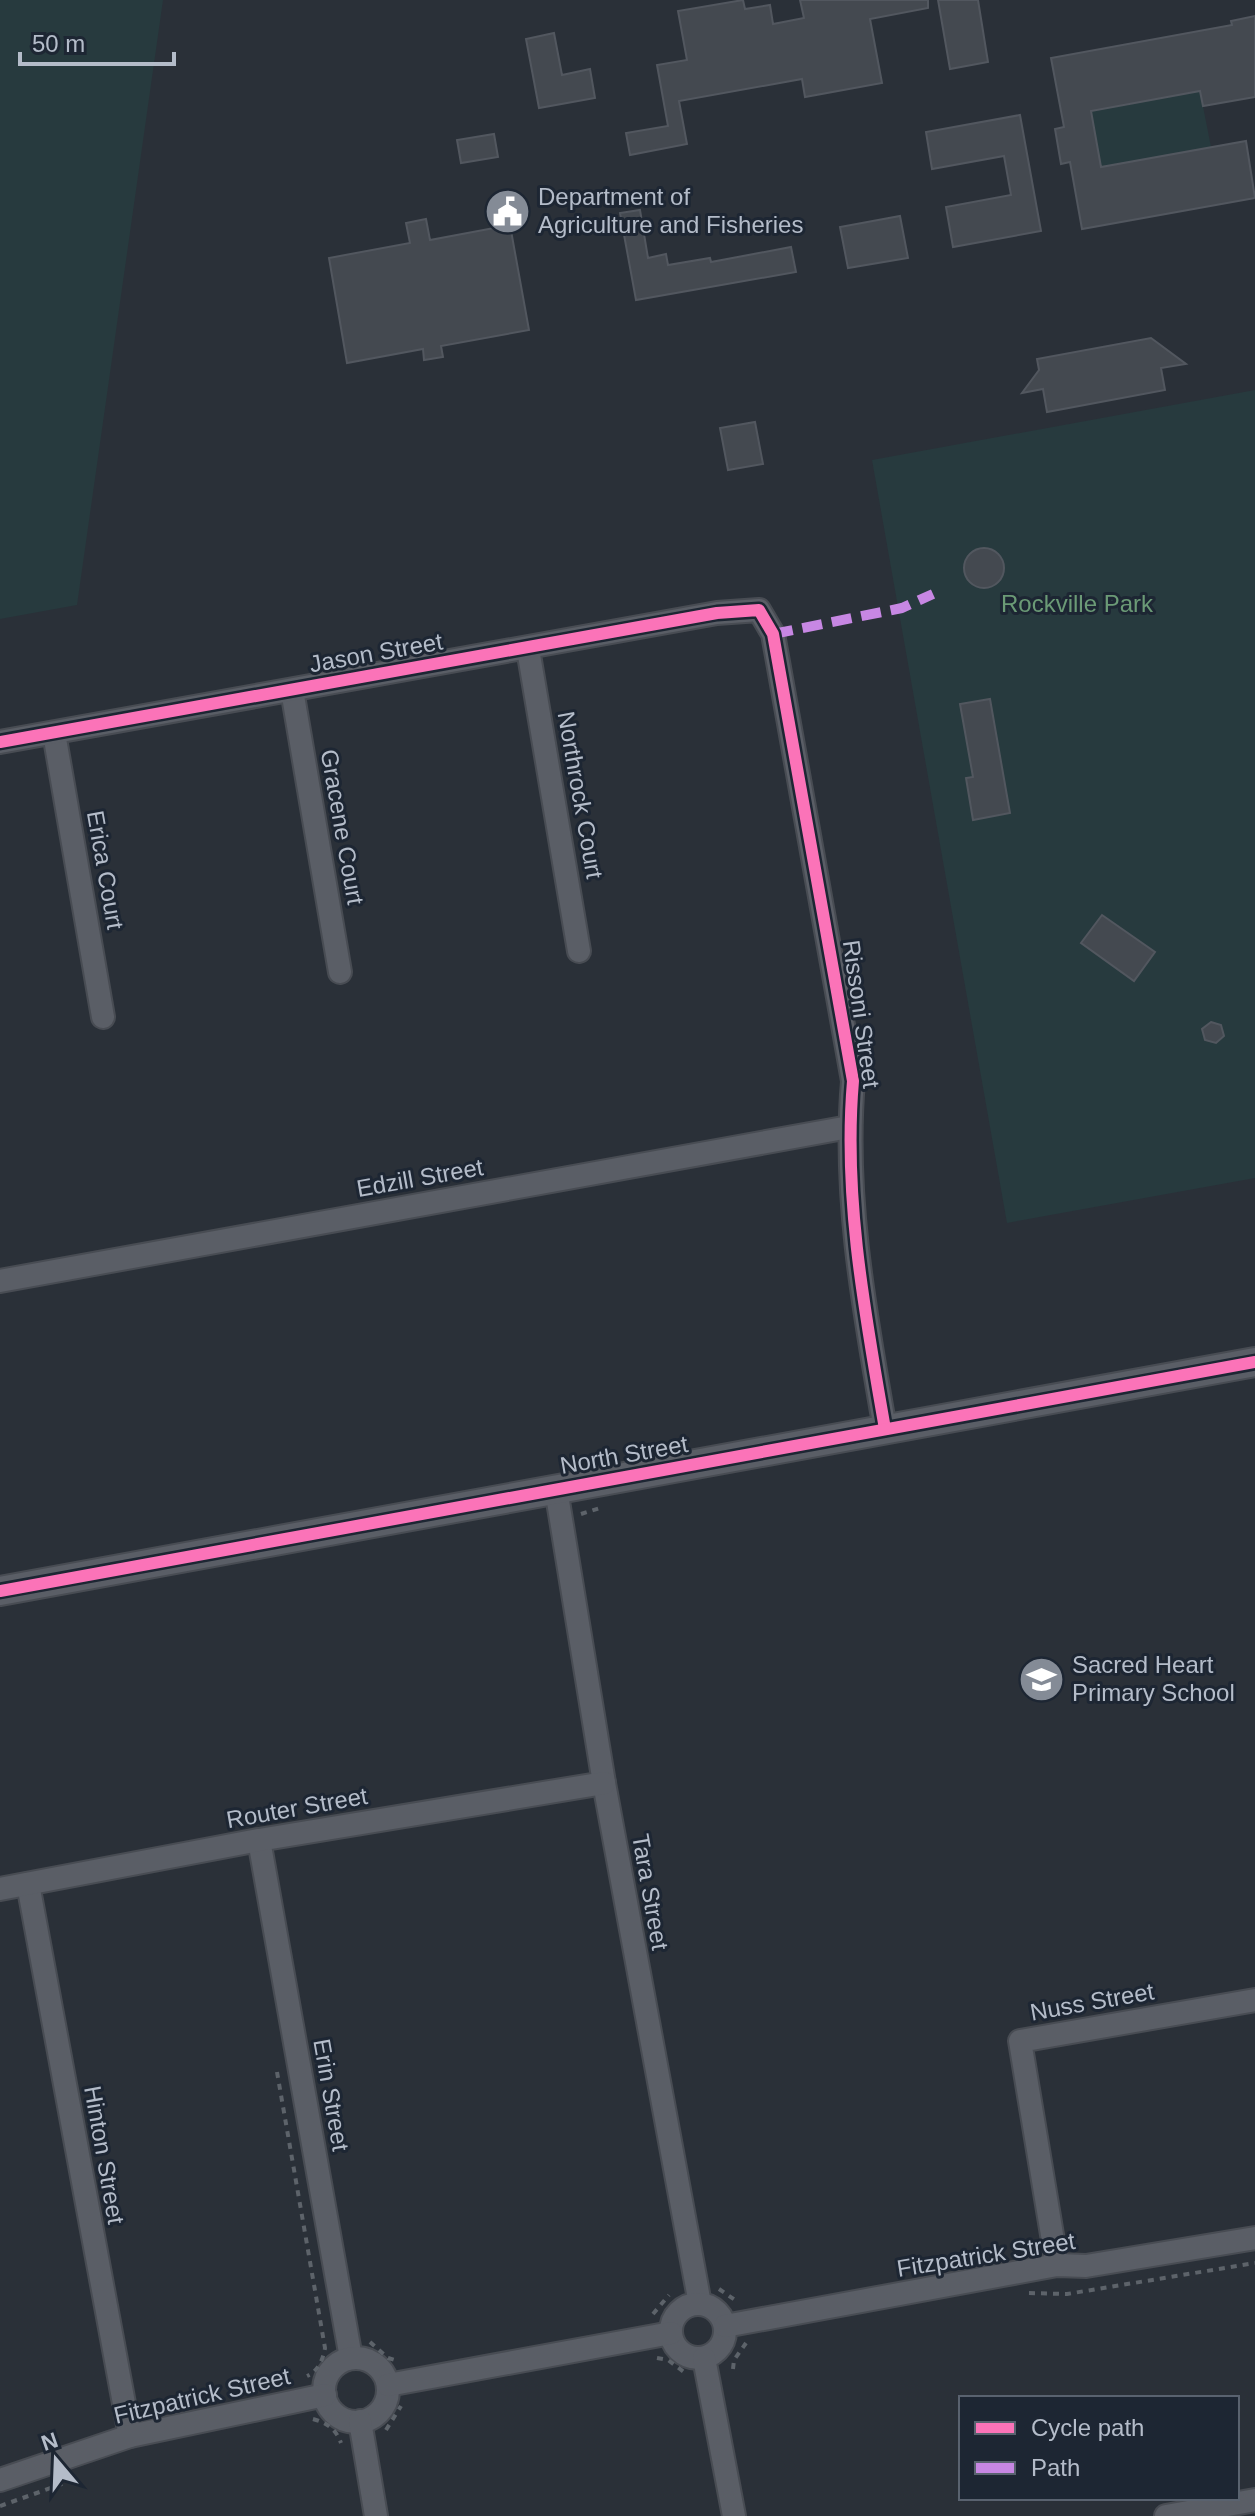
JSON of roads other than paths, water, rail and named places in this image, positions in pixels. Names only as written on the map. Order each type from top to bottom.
[{"type":"street","name":"Jason Street","points":[[0,742],[717,613],[759,610]]},
{"type":"street","name":"Rissoni Street","points":[[759,610],[773,634],[853,1081],[849,1127],[858,1265],[885,1429]]},
{"type":"street","name":"Northrock Court","points":[[528,649],[579,951]]},
{"type":"street","name":"Gracene Court","points":[[292,690],[340,972]]},
{"type":"street","name":"Erica Court","points":[[54,733],[103,1017]]},
{"type":"street","name":"Edzill Street","points":[[0,1281],[849,1127]]},
{"type":"street","name":"North Street","points":[[0,1591],[1255,1362]]},
{"type":"street","name":"Tara Street","points":[[556,1489],[604,1783],[700,2304]]},
{"type":"street","name":"Router Street","points":[[0,1889],[259,1840],[604,1783]]},
{"type":"street","name":"Erin Street","points":[[259,1840],[351,2358]]},
{"type":"street","name":"Hinton Street","points":[[28,1884],[130,2436]]},
{"type":"street","name":"Nuss Street","points":[[1057,2265],[1020,2041],[1255,2000]]},
{"type":"street","name":"Fitzpatrick Street","points":[[725,2326],[1057,2265],[1086,2266],[1255,2238]]},
{"type":"street","points":[[700,2304],[716,2311],[725,2326],[725,2335],[718,2350],[704,2358],[685,2356],[673,2342],[671,2333],[676,2316],[690,2305],[700,2304]]},
{"type":"street","points":[[388,2385],[671,2333]]},
{"type":"street","points":[[351,2358],[371,2361],[385,2375],[388,2385],[382,2408],[360,2421],[337,2415],[325,2395],[328,2375],[341,2361],[351,2358]]},
{"type":"street","points":[[704,2358],[734,2516]]},
{"type":"street","name":"Fitzpatrick Street","points":[[0,2480],[130,2436],[325,2395]]},
{"type":"street","points":[[360,2421],[376,2516]]},
{"type":"street","points":[[1166,2516],[1255,2500]]},
{"type":"place","name":"Department of Agriculture and Fisheries","points":[[507,211]]},
{"type":"place","name":"Sacred Heart Primary School","points":[[1041,1679]]},
{"type":"park label","name":"Rockville Park","points":[[1077,604]]}]
